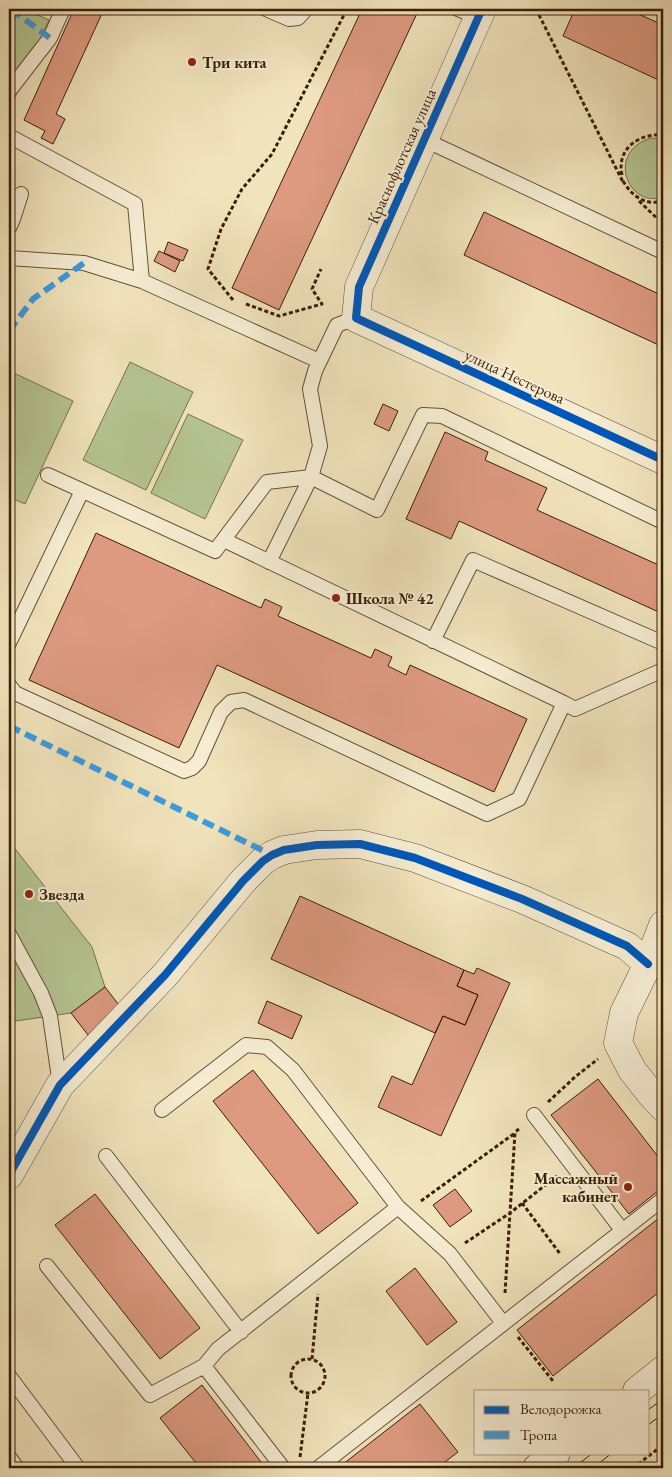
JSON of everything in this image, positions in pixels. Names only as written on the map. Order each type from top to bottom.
[{"type":"street","name":"Краснофлотская улица","points":[[356,318],[359,287],[423,139],[473,12]]},
{"type":"street","name":"улица Нестерова","points":[[356,318],[663,460]]},
{"type":"street","points":[[9,1176],[60,1085],[165,976],[243,881],[264,861],[284,850],[317,845],[360,844],[415,858],[522,899],[618,942],[626,946],[648,964]]},
{"type":"street","points":[[663,925],[648,964],[624,1013],[618,1043],[632,1070],[663,1107]]},
{"type":"street","points":[[638,1390],[662,1373]]},
{"type":"street","points":[[537,1468],[555,1454]]},
{"type":"lane","points":[[9,91],[50,38],[63,9]]},
{"type":"lane","points":[[266,9],[289,20],[298,18],[306,9]]},
{"type":"lane","points":[[9,136],[135,204],[142,281]]},
{"type":"lane","points":[[423,139],[663,252]]},
{"type":"lane","points":[[9,228],[21,194]]},
{"type":"lane","points":[[9,258],[84,263],[142,281],[320,361]]},
{"type":"lane","points":[[269,562],[311,476],[320,446],[310,389],[315,371],[337,325],[356,318]]},
{"type":"lane","points":[[48,475],[215,551],[267,482],[311,476],[377,510],[423,414],[442,416],[663,522]]},
{"type":"lane","points":[[9,643],[82,491]]},
{"type":"lane","points":[[224,540],[575,709],[663,670]]},
{"type":"lane","points":[[433,641],[473,560],[663,643]]},
{"type":"lane","points":[[9,686],[15,693],[184,771],[192,768],[199,761],[221,712],[231,702],[244,700],[487,814],[519,799],[564,703]]},
{"type":"lane","points":[[9,934],[41,992],[50,1016],[60,1085]]},
{"type":"lane","points":[[162,1110],[246,1045],[267,1047],[293,1070],[398,1207],[450,1254],[505,1322]]},
{"type":"lane","points":[[534,1115],[622,1230]]},
{"type":"lane","points":[[106,1156],[241,1332]]},
{"type":"lane","points":[[318,1468],[663,1199]]},
{"type":"lane","points":[[46,1266],[150,1395],[204,1366],[218,1350],[398,1207]]},
{"type":"lane","points":[[204,1366],[283,1468]]},
{"type":"lane","points":[[9,1376],[78,1468]]},
{"type":"lane","points":[[9,1457],[17,1468]]},
{"type":"path","points":[[321,269],[312,289],[322,304],[279,316],[232,299],[208,269],[221,229],[242,189],[272,154],[347,9]]},
{"type":"path","points":[[536,9],[623,182],[629,191],[663,224]]},
{"type":"path","points":[[623,182],[622,160],[629,146],[642,137],[652,134],[663,135]]},
{"type":"path","points":[[637,198],[647,202],[658,203],[663,201]]},
{"type":"path","points":[[398,1207],[421,1201],[516,1132],[575,1076],[618,1043]]},
{"type":"path","points":[[516,1132],[505,1322],[553,1381]]},
{"type":"path","points":[[450,1254],[510,1212],[572,1164]]},
{"type":"path","points":[[522,1203],[572,1270]]},
{"type":"path","points":[[312,1358],[320,1269]]},
{"type":"path","points":[[306,1358],[312,1358],[321,1364],[325,1375],[322,1386],[318,1390],[308,1393],[297,1390],[290,1380],[290,1374],[295,1363],[306,1358]]},
{"type":"path","points":[[300,1459],[308,1393]]},
{"type":"path","points":[[633,1468],[663,1445]]},
{"type":"green space","points":[[19,9],[49,20],[13,102],[9,100],[9,33]]},
{"type":"green space","points":[[651,138],[663,139],[663,197],[651,198],[640,195],[632,187],[627,177],[625,166],[629,155],[637,145]]},
{"type":"green space","points":[[130,362],[193,392],[146,490],[83,460]]},
{"type":"green space","points":[[16,374],[73,401],[25,504],[9,497],[9,390]]},
{"type":"green space","points":[[188,414],[243,440],[205,519],[151,493]]},
{"type":"green space","name":"Звезда","points":[[9,841],[92,947],[105,987],[71,1013],[9,1022]]},
{"type":"building","points":[[74,9],[104,9],[56,114],[65,119],[53,144],[41,138],[45,131],[24,120]]},
{"type":"building","points":[[362,9],[419,9],[279,310],[232,288]]},
{"type":"building","points":[[575,9],[627,9],[663,25],[663,82],[563,36]]},
{"type":"building","points":[[484,212],[663,296],[663,347],[464,255]]},
{"type":"building","points":[[168,242],[188,250],[183,261],[164,253]]},
{"type":"building","points":[[159,251],[180,261],[175,272],[154,261]]},
{"type":"building","points":[[383,404],[398,411],[389,431],[374,424]]},
{"type":"building","points":[[445,432],[488,452],[485,460],[547,488],[537,510],[663,567],[663,614],[459,521],[451,539],[406,519]]},
{"type":"building","points":[[96,533],[261,608],[265,599],[282,607],[278,616],[371,658],[375,649],[392,657],[388,666],[406,675],[410,665],[527,719],[494,792],[217,665],[179,748],[29,680]]},
{"type":"building","points":[[300,896],[464,970],[457,986],[478,995],[465,1025],[443,1016],[435,1033],[271,959]]},
{"type":"building","points":[[477,968],[510,983],[441,1136],[378,1107],[392,1076],[412,1085],[443,1016],[465,1025],[478,995],[457,986],[464,970],[474,974]]},
{"type":"building","points":[[105,987],[122,1009],[88,1035],[71,1013]]},
{"type":"building","points":[[267,1001],[302,1016],[292,1039],[258,1023]]},
{"type":"building","points":[[253,1070],[358,1203],[318,1234],[213,1101]]},
{"type":"building","points":[[598,1079],[663,1163],[663,1187],[629,1214],[551,1115]]},
{"type":"building","points":[[455,1189],[472,1211],[450,1227],[433,1205]]},
{"type":"building","points":[[95,1194],[200,1328],[160,1359],[55,1225]]},
{"type":"building","points":[[659,1218],[663,1223],[663,1289],[553,1376],[517,1330]]},
{"type":"building","points":[[415,1268],[457,1322],[427,1345],[386,1291]]},
{"type":"building","points":[[202,1385],[266,1468],[200,1468],[160,1418]]},
{"type":"building","points":[[420,1404],[458,1452],[437,1468],[338,1468]]},
{"type":"tram line","points":[[650,1409],[663,1399]]},
{"type":"tram line","points":[[650,1424],[663,1414]]},
{"type":"tram line","points":[[573,1468],[592,1454]]},
{"type":"tram line","points":[[593,1468],[611,1454]]},
{"type":"marked path","points":[[13,9],[50,38]]},
{"type":"marked path","points":[[9,331],[33,299],[84,263]]},
{"type":"marked path","points":[[9,726],[272,855]]},
{"type":"cycle path","points":[[482,9],[359,287],[356,318],[663,460]]},
{"type":"cycle path","points":[[9,1175],[60,1085],[165,975],[243,881],[263,861],[284,850],[317,845],[360,844],[415,858],[522,899],[627,946],[648,964]]},
{"type":"place","name":"Три кита","points":[[192,62]]},
{"type":"place","name":"Школа № 42","points":[[336,598]]},
{"type":"place","name":"Звезда","points":[[29,894]]},
{"type":"place","name":"Массажный кабинет","points":[[628,1187]]}]
